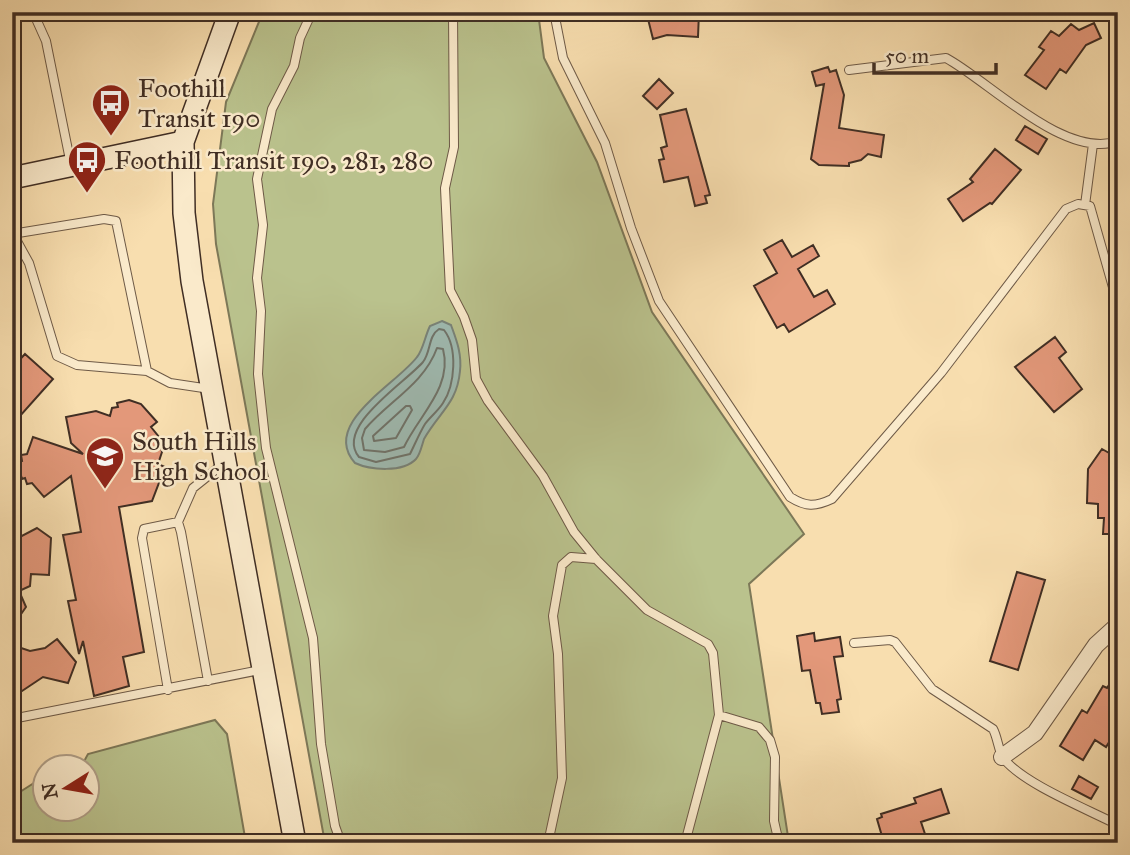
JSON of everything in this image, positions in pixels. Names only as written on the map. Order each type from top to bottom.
[{"type":"main road","points":[[230,12],[183,142],[187,248],[295,843]]},
{"type":"main road","points":[[12,178],[72,168],[183,142]]},
{"type":"street","points":[[1002,757],[1035,733],[1066,684],[1096,645],[1118,625]]},
{"type":"lane","points":[[33,12],[46,41],[72,168]]},
{"type":"lane","points":[[312,12],[300,38],[294,66],[272,109],[257,179],[263,225],[257,278],[261,311],[258,374],[266,448],[313,638],[321,744],[335,826],[341,843]]},
{"type":"lane","points":[[453,12],[454,147],[445,188],[450,290],[472,340],[476,379],[488,401],[543,476],[574,532],[596,559],[647,610],[708,644],[713,653],[719,715],[685,843]]},
{"type":"lane","points":[[554,12],[563,58],[605,143],[631,228],[659,300],[790,497],[801,504],[817,506],[832,499],[941,373],[1066,208],[1090,206],[1097,223],[1118,305]]},
{"type":"lane","points":[[1098,12],[1118,19]]},
{"type":"lane","points":[[849,70],[946,58],[1030,117],[1077,141],[1093,144],[1118,141]]},
{"type":"lane","points":[[1085,205],[1093,144]]},
{"type":"lane","points":[[147,371],[116,221],[104,219],[13,234],[29,263],[57,356],[77,365],[147,371],[170,383],[212,389]]},
{"type":"lane","points":[[208,681],[178,522],[193,488],[226,462]]},
{"type":"lane","points":[[168,690],[142,538],[144,529],[178,522]]},
{"type":"lane","points":[[548,843],[562,778],[558,654],[553,616],[562,565],[571,557],[596,559]]},
{"type":"lane","points":[[854,643],[890,640],[895,642],[932,689],[993,729],[1002,757],[1020,774],[1118,825]]},
{"type":"lane","points":[[12,719],[263,669]]},
{"type":"lane","points":[[719,715],[759,727],[770,740],[775,757],[774,821],[779,843]]},
{"type":"green space","points":[[263,12],[538,12],[544,58],[597,162],[652,312],[804,534],[749,584],[789,843],[325,843],[216,244],[213,204],[226,102]]},
{"type":"green space","points":[[215,720],[227,734],[246,843],[12,843],[12,797],[32,784],[32,824],[102,824],[102,754],[88,754]]},
{"type":"water","points":[[442,321],[451,325],[458,346],[458,382],[451,400],[424,439],[417,457],[403,467],[395,468],[377,469],[355,463],[347,448],[347,434],[354,419],[417,357],[430,326]]},
{"type":"building","points":[[656,12],[699,12],[698,37],[667,35],[653,39],[647,15]]},
{"type":"building","points":[[1094,23],[1101,38],[1086,45],[1066,73],[1060,69],[1046,89],[1025,75],[1044,50],[1039,47],[1051,31],[1059,36],[1071,24],[1079,30]]},
{"type":"building","points":[[828,67],[830,72],[836,70],[844,95],[839,128],[884,135],[881,157],[868,154],[861,160],[849,163],[849,166],[819,165],[811,159],[824,84],[816,86],[812,72]]},
{"type":"building","points":[[659,79],[673,93],[657,109],[643,96]]},
{"type":"building","points":[[686,109],[710,195],[705,196],[707,203],[695,206],[688,177],[664,182],[659,160],[664,159],[661,148],[667,146],[660,115]]},
{"type":"building","points":[[1025,126],[1047,139],[1038,154],[1016,140]]},
{"type":"building","points":[[995,149],[1021,170],[992,204],[963,221],[948,199],[973,182],[970,179]]},
{"type":"building","points":[[782,240],[792,257],[813,245],[819,256],[798,269],[814,297],[827,290],[835,304],[789,332],[784,324],[777,328],[754,286],[777,273],[764,250]]},
{"type":"building","points":[[1055,337],[1066,352],[1059,358],[1082,389],[1054,412],[1015,367]]},
{"type":"building","points":[[25,354],[53,379],[12,425],[12,368]]},
{"type":"building","points":[[129,400],[141,404],[157,422],[151,427],[159,437],[162,452],[158,464],[165,467],[152,501],[119,507],[144,652],[123,657],[129,686],[94,696],[83,641],[79,654],[68,601],[76,600],[63,535],[81,532],[71,476],[44,497],[32,483],[27,484],[25,478],[22,479],[17,462],[22,461],[21,455],[27,454],[33,437],[83,454],[71,443],[66,417],[96,411],[110,416],[112,408],[118,407],[117,403]]},
{"type":"building","points":[[1102,449],[1118,458],[1118,534],[1103,534],[1104,518],[1098,518],[1098,504],[1087,503],[1088,469]]},
{"type":"building","points":[[37,528],[51,538],[49,575],[31,574],[30,586],[19,591],[26,607],[12,627],[12,541]]},
{"type":"building","points":[[1017,572],[1045,580],[1018,670],[990,661]]},
{"type":"building","points":[[814,633],[815,641],[840,637],[843,656],[834,657],[841,699],[837,700],[839,712],[822,714],[820,703],[816,703],[810,670],[802,671],[797,636]]},
{"type":"building","points":[[57,639],[76,662],[68,683],[43,677],[19,693],[12,685],[12,645],[30,651],[45,648]]},
{"type":"building","points":[[1118,671],[1118,728],[1106,747],[1095,740],[1083,760],[1060,746],[1082,710],[1087,713],[1103,686],[1107,688]]},
{"type":"building","points":[[1079,776],[1098,787],[1091,799],[1072,789]]},
{"type":"building","points":[[941,789],[949,813],[921,822],[928,843],[884,843],[877,819],[882,817],[881,814],[916,803],[914,798]]},
{"type":"place","name":"Foothill Transit 190","points":[[111,137]]},
{"type":"place","name":"Foothill Transit 190, 281, 280","points":[[87,194]]},
{"type":"place","name":"South Hills High School","points":[[105,490]]}]
